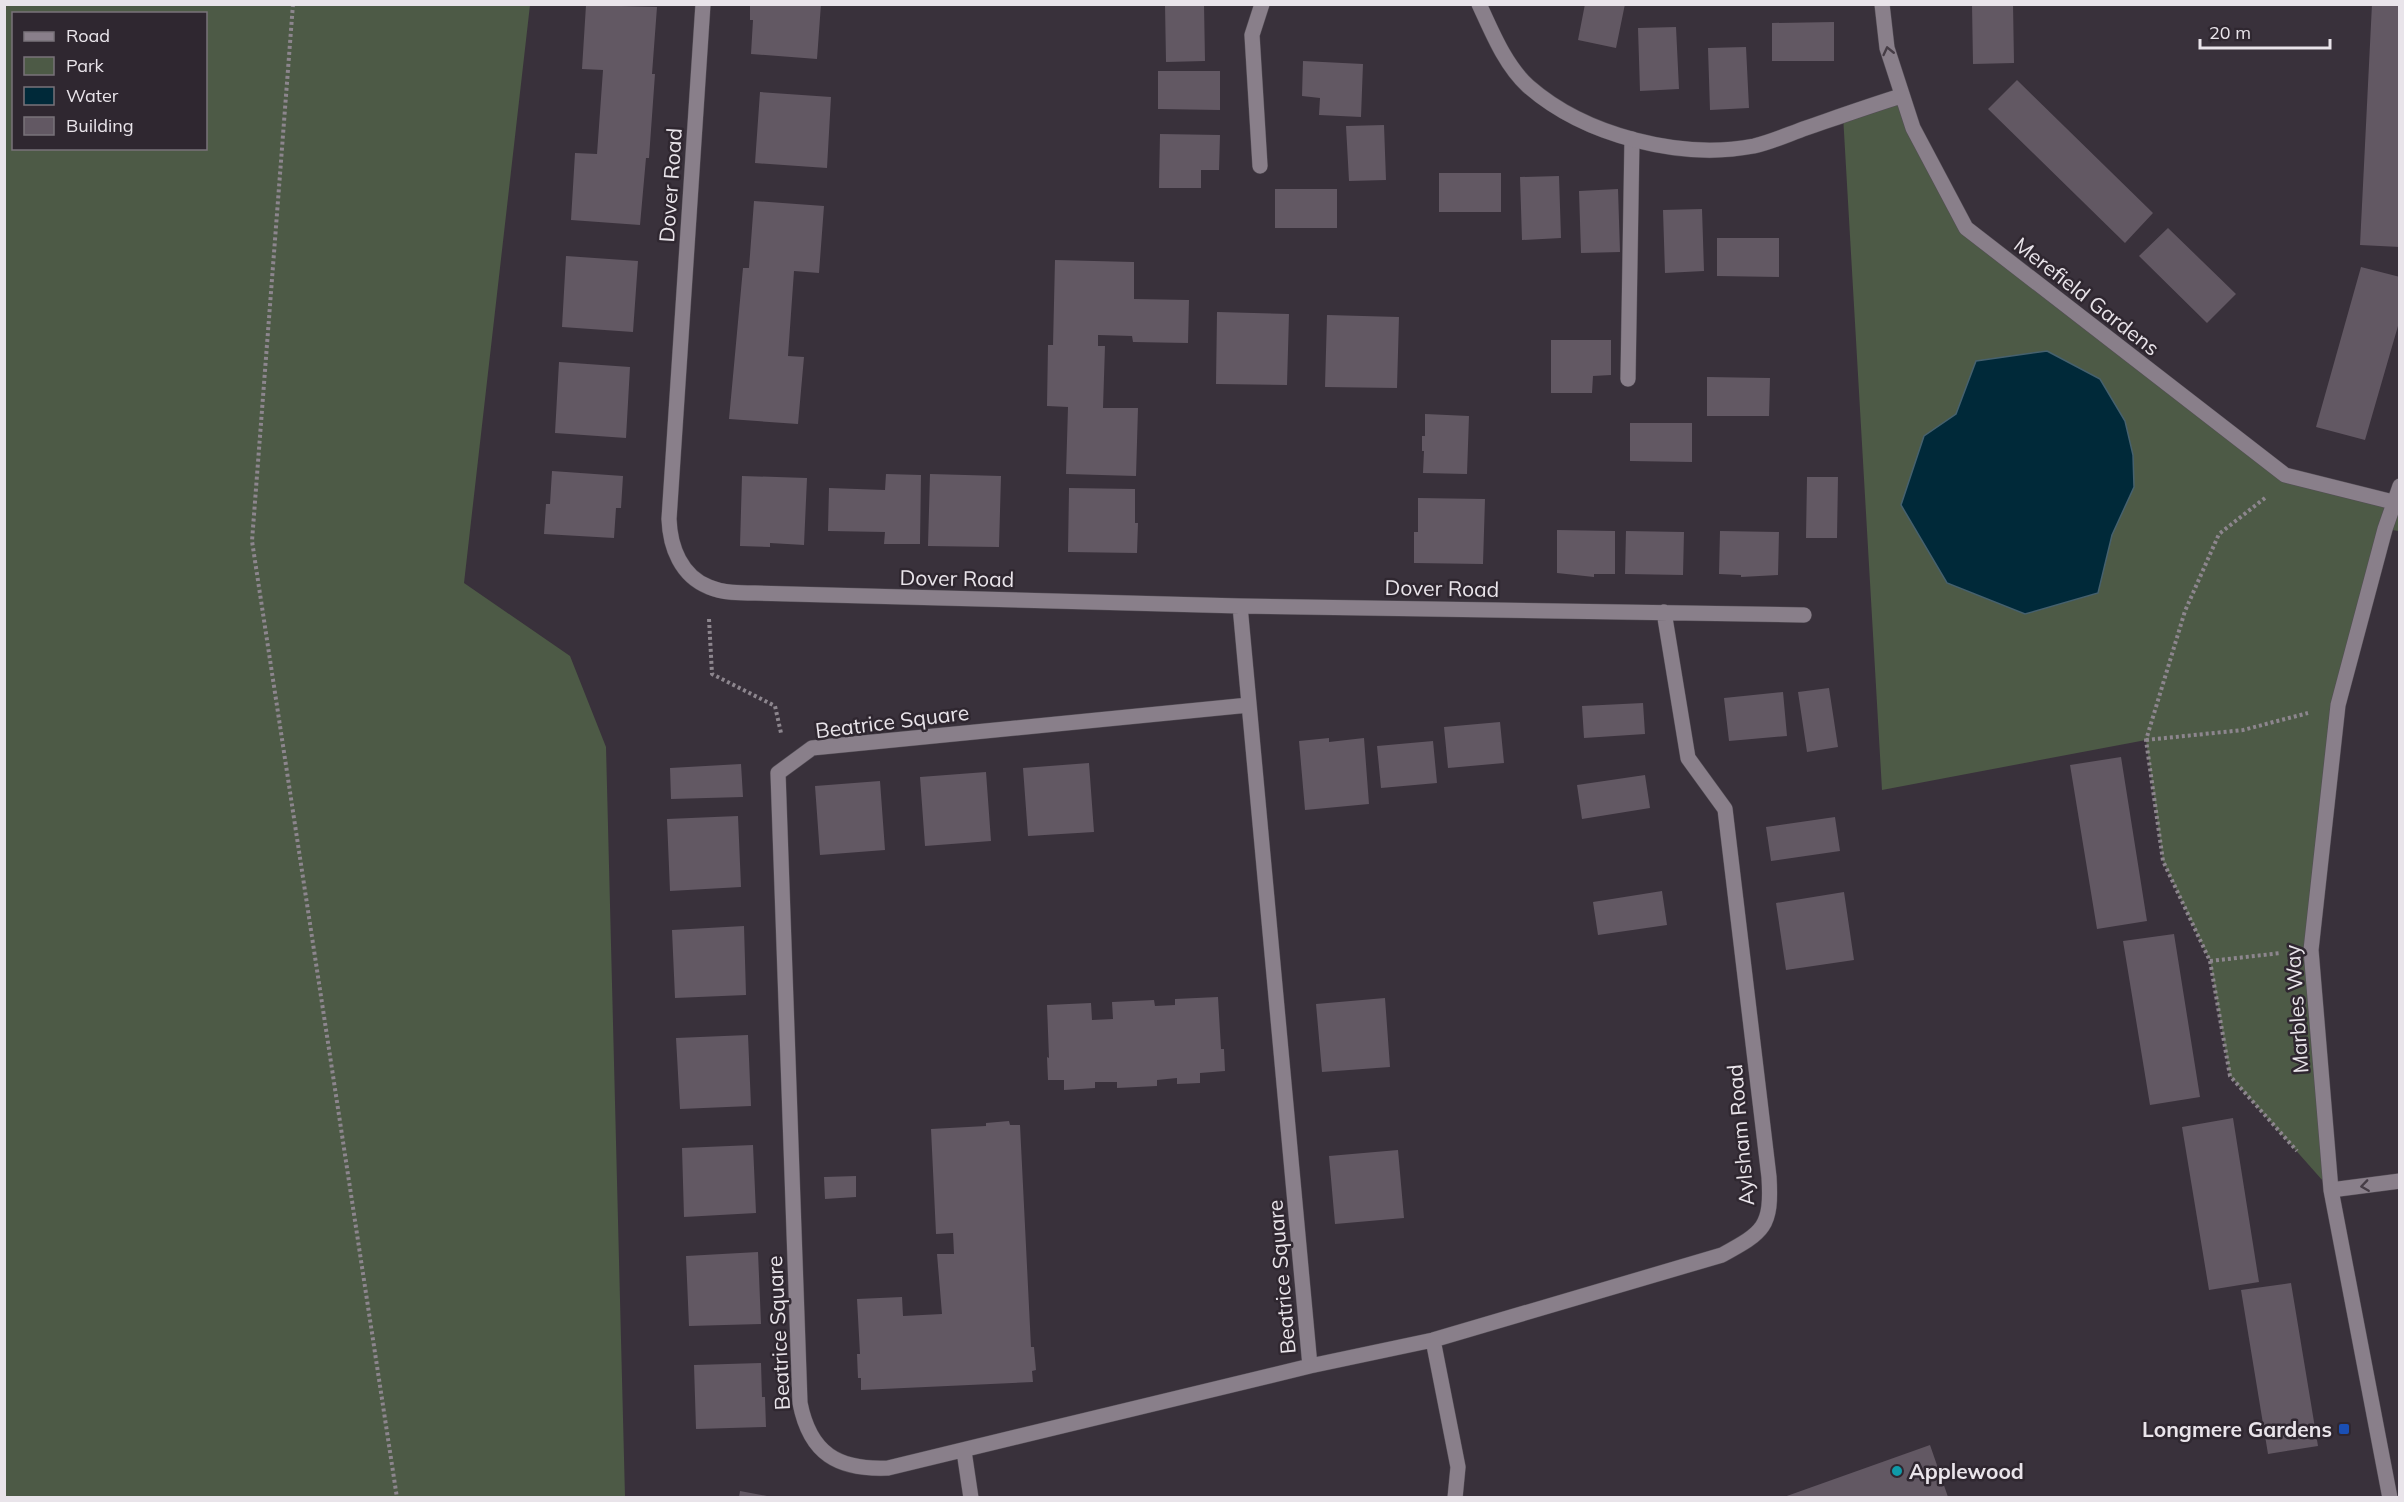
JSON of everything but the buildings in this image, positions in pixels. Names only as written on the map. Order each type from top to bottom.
[{"type":"street","name":"Dover Road","points":[[703,4],[669,539],[676,557],[690,574],[707,587],[724,592],[1239,606],[1804,615]]},
{"type":"street","points":[[1260,166],[1252,35],[1262,4]]},
{"type":"street","points":[[1479,4],[1512,67],[1528,85],[1562,110],[1597,127],[1632,139],[1670,147],[1713,150],[1756,145],[1901,96]]},
{"type":"street","name":"Merefield Gardens","points":[[1882,4],[1887,48],[1901,96],[1913,128],[1966,228],[2285,475],[2393,502]]},
{"type":"street","points":[[1628,379],[1632,139]]},
{"type":"street","name":"Marbles Way","points":[[2390,1497],[2331,1190],[2311,950],[2338,705],[2393,502],[2400,486]]},
{"type":"street","name":"Beatrice Square","points":[[1239,606],[1249,705],[1310,1366],[964,1451],[888,1467],[865,1469],[844,1465],[825,1454],[813,1440],[803,1420],[800,1402],[778,774],[812,748],[1249,705]]},
{"type":"street","name":"Aylsham Road","points":[[1310,1366],[1433,1340],[1722,1255],[1753,1239],[1765,1224],[1770,1204],[1769,1177],[1725,809],[1688,758],[1664,612]]},
{"type":"street","points":[[2331,1190],[2400,1181]]},
{"type":"street","points":[[1433,1340],[1458,1467],[1455,1497]]},
{"type":"street","points":[[964,1451],[971,1497]]},
{"type":"path","points":[[293,4],[252,541],[397,1497]]},
{"type":"path","points":[[2285,475],[2266,498],[2219,534],[2185,610],[2146,740],[2163,861],[2210,961],[2230,1076],[2331,1190]]},
{"type":"path","points":[[707,587],[712,674],[775,706],[788,766]]},
{"type":"path","points":[[2146,740],[2243,730],[2338,705]]},
{"type":"path","points":[[2210,961],[2311,950]]},
{"type":"green space","points":[[5,4],[530,5],[464,583],[570,656],[606,747],[625,1497],[5,1497]]},
{"type":"green space","points":[[1901,96],[1966,228],[2285,475],[2393,502],[2399,486],[2399,531],[2385,529],[2338,705],[2311,950],[2331,1190],[2230,1076],[2210,961],[2163,861],[2146,740],[1882,790],[1843,115]]},
{"type":"water","points":[[2047,351],[2100,379],[2125,421],[2133,455],[2134,487],[2112,535],[2098,593],[2025,614],[1947,583],[1901,505],[1924,436],[1956,414],[1976,361]]},
{"type":"place","name":"Longmere Gardens","points":[[2344,1429]]},
{"type":"place","name":"Applewood","points":[[1897,1471]]}]
